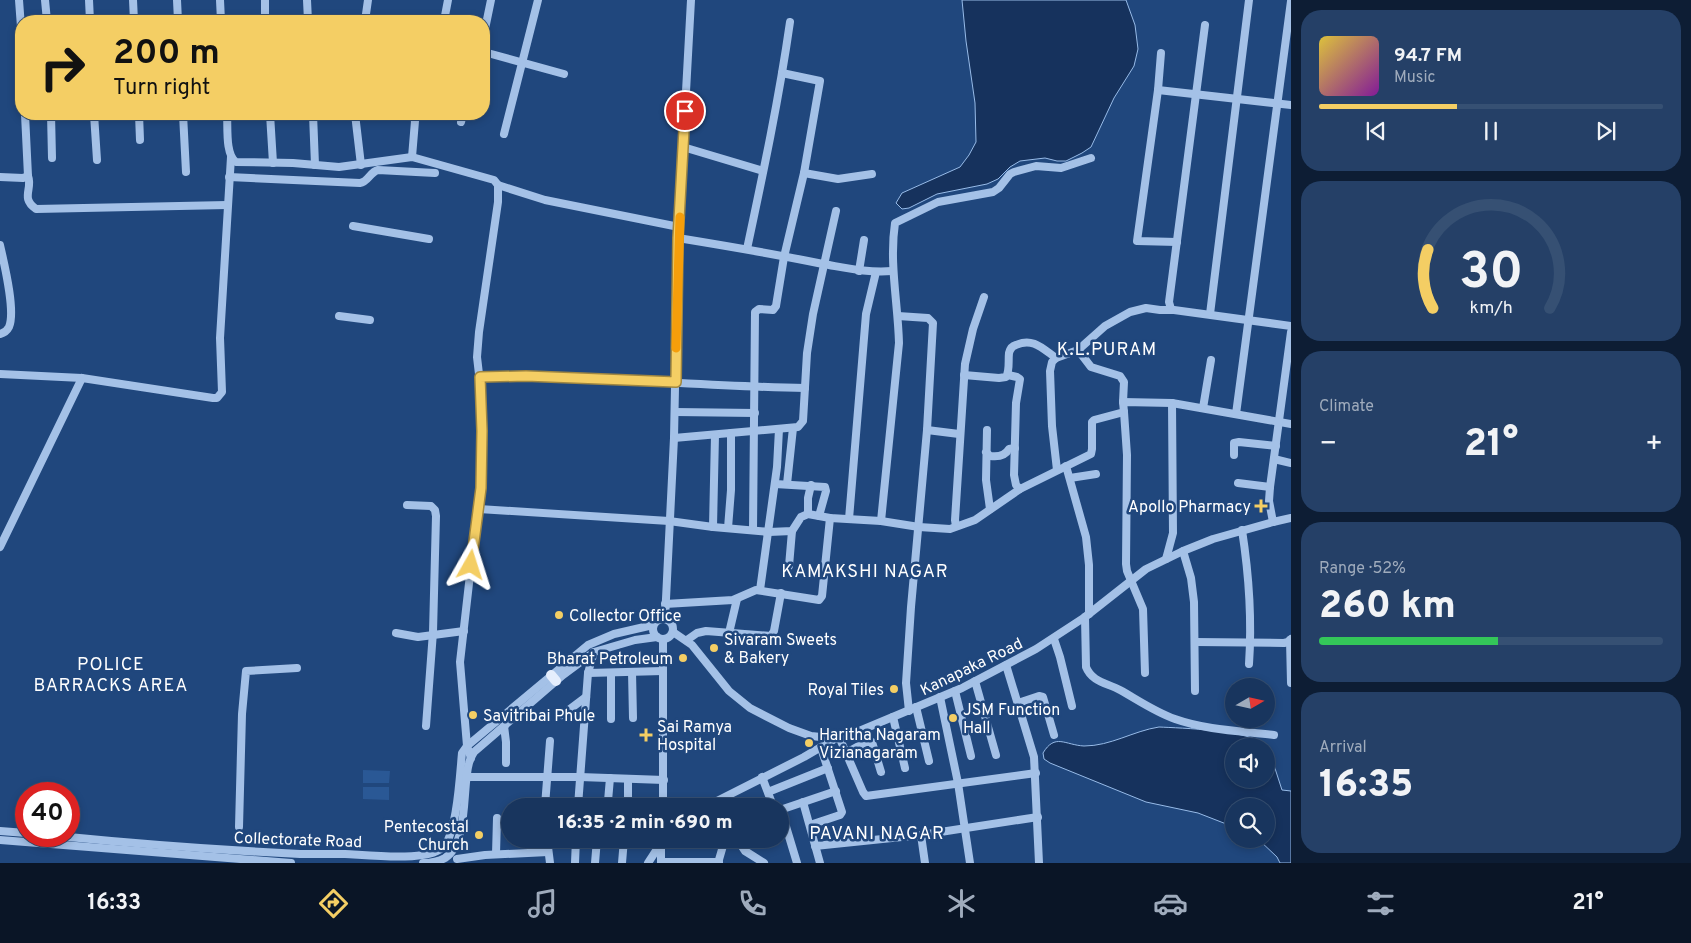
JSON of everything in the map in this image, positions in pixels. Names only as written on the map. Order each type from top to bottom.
[{"type":"street","points":[[19,0],[20,15]]},
{"type":"street","points":[[45,0],[46,15]]},
{"type":"street","points":[[88,0],[89,15]]},
{"type":"street","points":[[133,0],[134,15]]},
{"type":"street","points":[[176,0],[177,15]]},
{"type":"street","points":[[220,0],[221,15]]},
{"type":"street","points":[[264,0],[265,15]]},
{"type":"street","points":[[308,0],[308,15]]},
{"type":"street","points":[[366,15],[368,0]]},
{"type":"street","points":[[445,15],[448,0]]},
{"type":"street","points":[[488,15],[491,0]]},
{"type":"street","points":[[504,134],[538,0]]},
{"type":"street","points":[[665,618],[675,412],[678,238],[692,0]]},
{"type":"street","points":[[1210,314],[1250,0]]},
{"type":"street","points":[[1236,414],[1291,1]]},
{"type":"street","points":[[746,249],[782,73],[790,22]]},
{"type":"street","points":[[1171,309],[1170,302],[1177,242],[1205,25]]},
{"type":"street","points":[[1161,53],[1158,90],[1137,241],[1177,242]]},
{"type":"street","points":[[490,54],[564,74]]},
{"type":"street","points":[[753,530],[755,312],[758,309],[773,310],[776,308],[784,257],[804,173],[820,81],[782,73]]},
{"type":"street","points":[[1158,90],[1291,105]]},
{"type":"street","points":[[25,120],[30,184],[26,193],[29,203],[36,209],[227,205]]},
{"type":"street","points":[[51,120],[52,158]]},
{"type":"street","points":[[94,120],[97,160]]},
{"type":"street","points":[[139,120],[140,140]]},
{"type":"street","points":[[183,120],[186,172]]},
{"type":"street","points":[[0,374],[82,378],[212,398],[222,392],[220,338],[231,158],[229,153],[227,120]]},
{"type":"street","points":[[270,120],[273,163]]},
{"type":"street","points":[[313,120],[315,165]]},
{"type":"street","points":[[356,120],[361,165]]},
{"type":"street","points":[[412,157],[416,120]]},
{"type":"street","points":[[683,147],[763,171]]},
{"type":"street","points":[[231,158],[236,162],[315,165],[339,168],[412,157],[494,180],[498,185],[545,200],[679,227]]},
{"type":"street","points":[[881,520],[897,371],[898,316],[892,271],[896,222],[938,202],[993,192],[1014,172],[1036,166],[1061,168],[1092,158]]},
{"type":"street","points":[[229,177],[360,183],[366,181],[372,173],[378,170],[435,173]]},
{"type":"street","points":[[804,173],[838,179],[872,174]]},
{"type":"street","points":[[0,177],[23,178],[28,176]]},
{"type":"street","points":[[471,758],[467,746],[460,662],[481,488],[482,431],[480,377],[477,358],[479,332],[498,202],[498,185]]},
{"type":"street","points":[[674,438],[793,428],[799,426],[803,421],[807,353],[813,314],[836,211]]},
{"type":"street","points":[[352,226],[429,239]]},
{"type":"street","points":[[678,238],[858,271],[892,271]]},
{"type":"street","points":[[858,271],[864,240]]},
{"type":"street","points":[[0,245],[7,279],[10,320],[9,327],[0,334]]},
{"type":"street","points":[[849,519],[866,314],[876,272]]},
{"type":"street","points":[[956,526],[959,434],[965,364],[973,329],[984,296]]},
{"type":"street","points":[[1057,470],[1052,426],[1050,371],[1052,362],[1056,358],[1078,350],[1105,326],[1130,312],[1146,308],[1171,309],[1291,326]]},
{"type":"street","points":[[339,316],[370,320]]},
{"type":"street","points":[[898,316],[928,318],[933,323],[927,430],[906,683],[912,709],[929,761]]},
{"type":"street","points":[[1273,522],[1269,501],[1270,487],[1291,332]]},
{"type":"street","points":[[1008,375],[1010,350],[1013,346],[1023,342],[1031,341],[1056,358]]},
{"type":"street","points":[[1078,350],[1091,368],[1120,376],[1124,382],[1123,402],[1127,455],[1126,564],[1143,609],[1145,674]]},
{"type":"street","points":[[1203,408],[1211,360]]},
{"type":"street","points":[[964,376],[1004,378],[1008,375],[1020,379],[1016,403],[1014,475],[1016,485],[1020,490]]},
{"type":"street","points":[[480,377],[526,376],[805,388]]},
{"type":"street","points":[[0,547],[82,378]]},
{"type":"street","points":[[1123,402],[1172,402],[1291,424]]},
{"type":"street","points":[[1166,559],[1173,533],[1172,402]]},
{"type":"street","points":[[675,412],[755,413]]},
{"type":"street","points":[[789,566],[792,531],[801,517],[808,514],[830,518],[881,520],[919,527],[950,529],[975,520],[1020,490],[1092,452],[1092,422],[1124,412]]},
{"type":"street","points":[[787,484],[793,428]]},
{"type":"street","points":[[760,590],[775,484],[779,429]]},
{"type":"street","points":[[927,430],[959,434]]},
{"type":"street","points":[[987,430],[986,480],[990,509]]},
{"type":"street","points":[[728,528],[731,490],[731,433]]},
{"type":"street","points":[[712,527],[715,435]]},
{"type":"street","points":[[1234,455],[1234,443],[1276,446]]},
{"type":"street","points":[[986,452],[990,456],[1000,456],[1009,449],[1015,448]]},
{"type":"street","points":[[1274,459],[1291,463]]},
{"type":"street","points":[[1066,466],[1086,537],[1089,565],[1086,667],[1089,673],[1094,679],[1118,689],[1160,713],[1173,718],[1198,725],[1274,735]]},
{"type":"street","points":[[1070,478],[1096,474]]},
{"type":"street","points":[[1238,483],[1270,487]]},
{"type":"street","points":[[775,484],[823,486],[826,489],[819,516]]},
{"type":"street","points":[[808,514],[808,498],[811,485]]},
{"type":"street","points":[[407,505],[429,505],[435,510],[432,636],[426,726]]},
{"type":"street","points":[[478,509],[669,521],[769,532],[792,531]]},
{"type":"street","points":[[665,604],[737,598],[752,591],[760,590],[817,600],[821,598],[830,518]]},
{"type":"street","name":"Kanapaka Road","points":[[727,798],[762,777],[821,748],[955,691],[1054,639],[1146,570],[1166,559],[1214,539],[1291,518]]},
{"type":"street","points":[[1242,530],[1248,574],[1249,664]]},
{"type":"street","points":[[1183,551],[1193,588],[1195,691]]},
{"type":"street","points":[[687,640],[702,631],[767,636],[773,634],[781,594]]},
{"type":"street","points":[[729,633],[737,598]]},
{"type":"street","points":[[456,858],[443,848],[451,836],[462,753],[467,746],[554,678],[594,652],[635,640],[670,637],[673,632],[671,622],[665,618],[658,620],[653,625],[614,634],[588,645],[554,678],[504,726],[474,752],[469,763],[456,858]]},
{"type":"street","points":[[653,625],[653,632],[660,638],[663,671],[663,798]]},
{"type":"street","points":[[631,629],[635,640]]},
{"type":"street","points":[[396,633],[409,637],[432,636],[464,631]]},
{"type":"street","points":[[673,632],[687,640],[707,661],[729,691],[750,708],[789,728],[812,736],[843,738],[846,753],[866,796],[1036,773]]},
{"type":"street","points":[[1054,639],[1072,706]]},
{"type":"street","points":[[1195,642],[1284,643],[1291,639],[1291,684]]},
{"type":"street","points":[[579,798],[588,673],[594,652]]},
{"type":"street","points":[[1006,665],[1032,750],[1036,773],[1038,863]]},
{"type":"street","points":[[240,827],[242,714],[246,671],[297,668]]},
{"type":"street","points":[[588,673],[663,671]]},
{"type":"street","points":[[632,672],[633,718]]},
{"type":"street","points":[[610,673],[611,719]]},
{"type":"street","points":[[975,681],[996,755]]},
{"type":"street","points":[[955,691],[971,756]]},
{"type":"street","points":[[1018,703],[1039,696],[1043,697],[1054,735]]},
{"type":"street","points":[[562,716],[586,697]]},
{"type":"street","points":[[940,697],[958,784],[970,863]]},
{"type":"street","points":[[893,717],[905,768]]},
{"type":"street","points":[[504,726],[506,763]]},
{"type":"street","points":[[546,798],[550,741]]},
{"type":"street","points":[[846,753],[866,742],[872,742],[880,772]]},
{"type":"street","points":[[810,825],[842,813],[821,748]]},
{"type":"street","points":[[768,792],[828,768]]},
{"type":"street","points":[[467,777],[580,777],[664,780]]},
{"type":"street","points":[[762,777],[770,798]]},
{"type":"street","points":[[608,798],[610,778]]},
{"type":"street","points":[[628,779],[628,798]]},
{"type":"street","points":[[789,807],[836,791]]},
{"type":"street","points":[[803,802],[820,863]]},
{"type":"street","points":[[816,846],[921,835],[1038,817]]},
{"type":"street","points":[[496,854],[497,818]]},
{"type":"street","points":[[0,831],[15,832]]},
{"type":"street","points":[[921,835],[924,863]]},
{"type":"street","name":"Collectorate Road","points":[[80,838],[188,848],[396,857],[431,854],[443,848]]},
{"type":"street","points":[[789,838],[797,863]]},
{"type":"street","name":"Collectorate Road","points":[[0,840],[291,863]]},
{"type":"street","points":[[548,848],[550,863]]},
{"type":"street","points":[[575,863],[576,848]]},
{"type":"street","points":[[595,863],[596,848]]},
{"type":"street","points":[[622,863],[623,848]]},
{"type":"street","points":[[648,863],[657,848]]},
{"type":"street","points":[[661,848],[662,862],[718,862],[722,848]]},
{"type":"street","points":[[743,848],[749,859],[764,863]]},
{"type":"street","points":[[423,863],[435,862],[446,858],[548,852]]},
{"type":"street","points":[[159,863],[160,854]]},
{"type":"shaded area","points":[[962,0],[1126,0],[1135,25],[1138,49],[1134,66],[1114,98],[1091,147],[1082,153],[1066,161],[1045,158],[1020,161],[1010,167],[998,179],[987,184],[937,194],[909,208],[902,209],[896,203],[902,193],[960,167],[976,142],[975,103]]},
{"type":"shaded area","points":[[1159,727],[1199,729],[1232,733],[1251,738],[1225,738],[1225,788],[1275,788],[1275,768],[1282,790],[1291,791],[1291,863],[1280,863],[1277,857],[1268,848],[1275,848],[1275,798],[1225,798],[1225,824],[1198,813],[1146,802],[1044,759],[1043,753],[1052,743],[1061,742],[1084,746],[1103,744]]},
{"type":"shaded area","points":[[363,770],[390,771],[389,783],[363,783]]},
{"type":"shaded area","points":[[363,787],[389,787],[389,800],[363,799]]},
{"type":"slow traffic","points":[[676,348],[680,217]]},
{"type":"place","name":"Apollo Pharmacy","points":[[1261,506]]},
{"type":"place","name":"Collector Office","points":[[559,615]]},
{"type":"place","name":"Sivaram Sweets & Bakery","points":[[714,648]]},
{"type":"place","name":"Bharat Petroleum","points":[[683,658]]},
{"type":"place","name":"Royal Tiles","points":[[894,689]]},
{"type":"place","name":"Savitribai Phule","points":[[473,715]]},
{"type":"place","name":"JSM Function Hall","points":[[953,718]]},
{"type":"place","name":"Sai Ramya Hospital","points":[[646,735]]},
{"type":"place","name":"Haritha Nagaram Vizianagaram","points":[[809,743]]},
{"type":"place","name":"Pentecostal Church","points":[[479,835]]},
{"type":"district","name":"K.L.PURAM","points":[[1107,349]]},
{"type":"district","name":"KAMAKSHI NAGAR","points":[[865,571]]},
{"type":"district","name":"POLICE BARRACKS AREA","points":[[111,674]]},
{"type":"district","name":"PAVANI NAGAR","points":[[877,833]]},
{"type":"route","points":[[471,565],[481,488],[482,400],[480,377],[526,376],[676,382],[678,238],[685,111]]}]
